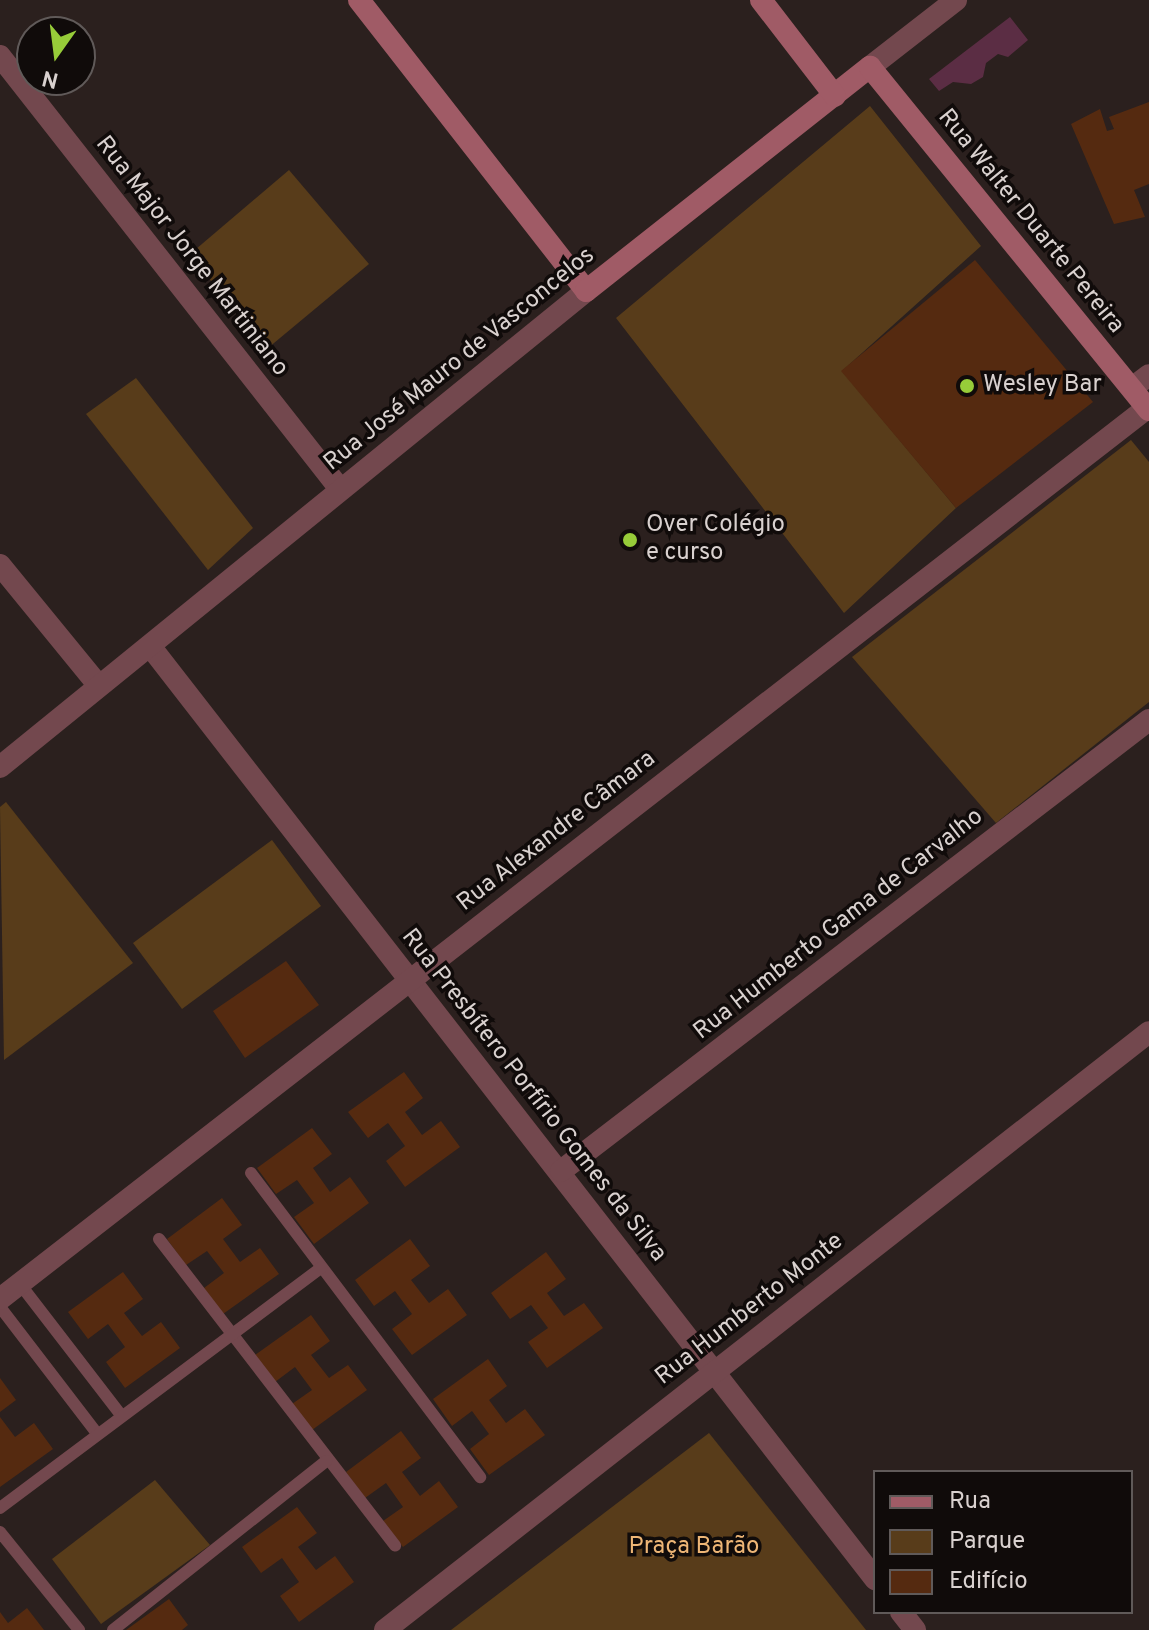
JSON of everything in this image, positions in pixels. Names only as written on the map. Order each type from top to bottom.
[{"type":"main road","points":[[359,0],[586,291]]},
{"type":"main road","points":[[761,0],[835,96]]},
{"type":"main road","name":"Rua José Mauro de Vasconcelos","points":[[586,291],[870,67]]},
{"type":"main road","name":"Rua Walter Duarte Pereira","points":[[870,67],[1140,381],[1148,409]]},
{"type":"street","name":"Rua José Mauro de Vasconcelos","points":[[870,67],[956,0]]},
{"type":"street","name":"Rua Major Jorge Martiniano","points":[[0,56],[340,489]]},
{"type":"street","name":"Rua José Mauro de Vasconcelos","points":[[0,767],[586,291]]},
{"type":"street","name":"Rua Alexandre Câmara","points":[[0,1299],[1148,409]]},
{"type":"street","points":[[0,565],[99,686]]},
{"type":"street","name":"Rua Presbítero Porfírio Gomes da Silva","points":[[150,646],[873,1576]]},
{"type":"street","name":"Rua Humberto Gama de Carvalho","points":[[561,1171],[1149,720]]},
{"type":"street","name":"Rua Humberto Monte","points":[[385,1630],[1149,1032]]},
{"type":"street","points":[[903,1614],[915,1630]]},
{"type":"lane","points":[[251,1173],[480,1477]]},
{"type":"lane","points":[[159,1239],[326,1461],[395,1546]]},
{"type":"lane","points":[[0,1508],[120,1414],[234,1336],[321,1268]]},
{"type":"lane","points":[[20,1284],[120,1414]]},
{"type":"lane","points":[[0,1307],[96,1432]]},
{"type":"lane","points":[[113,1630],[326,1461]]},
{"type":"lane","points":[[0,1532],[79,1630]]},
{"type":"green space","points":[[870,106],[981,246],[842,371],[956,508],[844,613],[616,318]]},
{"type":"green space","points":[[289,170],[369,264],[268,348],[189,255]]},
{"type":"green space","points":[[136,378],[253,528],[208,570],[86,414]]},
{"type":"green space","points":[[1131,440],[1149,462],[1149,702],[996,823],[852,657]]},
{"type":"green space","points":[[6,802],[133,963],[4,1060],[0,807]]},
{"type":"green space","points":[[272,840],[321,906],[182,1009],[133,943]]},
{"type":"green space","name":"Praça Barão","points":[[709,1433],[866,1630],[451,1630]]},
{"type":"green space","points":[[155,1480],[210,1545],[101,1624],[52,1559]]},
{"type":"shaded area","points":[[1010,17],[1028,40],[1008,57],[998,54],[986,63],[983,77],[971,84],[953,82],[939,91],[929,79]]},
{"type":"building","points":[[1149,102],[1149,184],[1134,190],[1145,217],[1114,224],[1071,124],[1100,109],[1107,131],[1114,129],[1109,117]]},
{"type":"building","name":"Wesley Bar","points":[[975,260],[1093,402],[956,508],[841,371]]},
{"type":"building","points":[[286,961],[319,1005],[245,1058],[213,1011]]},
{"type":"building","points":[[404,1072],[423,1098],[405,1112],[422,1135],[441,1121],[460,1147],[405,1187],[386,1161],[405,1146],[388,1123],[368,1138],[348,1112]]},
{"type":"building","points":[[312,1128],[332,1154],[313,1168],[330,1192],[350,1177],[369,1203],[314,1244],[294,1217],[314,1203],[297,1180],[276,1194],[257,1168]]},
{"type":"building","points":[[222,1198],[242,1225],[223,1239],[240,1262],[260,1248],[279,1274],[223,1314],[204,1288],[224,1273],[207,1251],[186,1265],[167,1239]]},
{"type":"building","points":[[410,1239],[430,1266],[411,1280],[429,1303],[448,1289],[467,1315],[412,1355],[392,1329],[412,1314],[395,1291],[374,1306],[355,1280]]},
{"type":"building","points":[[546,1252],[566,1279],[547,1293],[564,1316],[584,1303],[603,1328],[547,1368],[528,1342],[548,1328],[531,1305],[510,1319],[491,1293]]},
{"type":"building","points":[[123,1272],[143,1299],[124,1313],[142,1336],[161,1322],[180,1348],[125,1388],[106,1362],[125,1347],[108,1324],[88,1339],[68,1312]]},
{"type":"building","points":[[311,1315],[330,1341],[311,1355],[329,1378],[348,1365],[367,1390],[312,1430],[292,1404],[312,1390],[295,1367],[275,1382],[255,1355]]},
{"type":"building","points":[[488,1359],[507,1386],[489,1400],[506,1423],[525,1409],[545,1435],[489,1475],[470,1449],[489,1434],[472,1411],[452,1426],[433,1399]]},
{"type":"building","points":[[0,1378],[16,1400],[0,1412]]},
{"type":"building","points":[[0,1417],[15,1437],[34,1423],[53,1449],[0,1487]]},
{"type":"building","points":[[401,1431],[421,1458],[402,1472],[420,1496],[439,1481],[458,1507],[403,1547],[383,1521],[403,1507],[386,1483],[365,1498],[346,1472]]},
{"type":"building","points":[[297,1507],[317,1533],[298,1547],[316,1570],[335,1556],[354,1582],[299,1622],[280,1596],[299,1582],[282,1558],[261,1573],[242,1547]]},
{"type":"building","points":[[169,1599],[188,1625],[182,1630],[126,1630]]},
{"type":"building","points":[[27,1608],[44,1630],[0,1630],[0,1612],[8,1623]]},
{"type":"place","name":"Wesley Bar","points":[[967,386]]},
{"type":"place","name":"Over Colégio e curso","points":[[630,540]]}]
